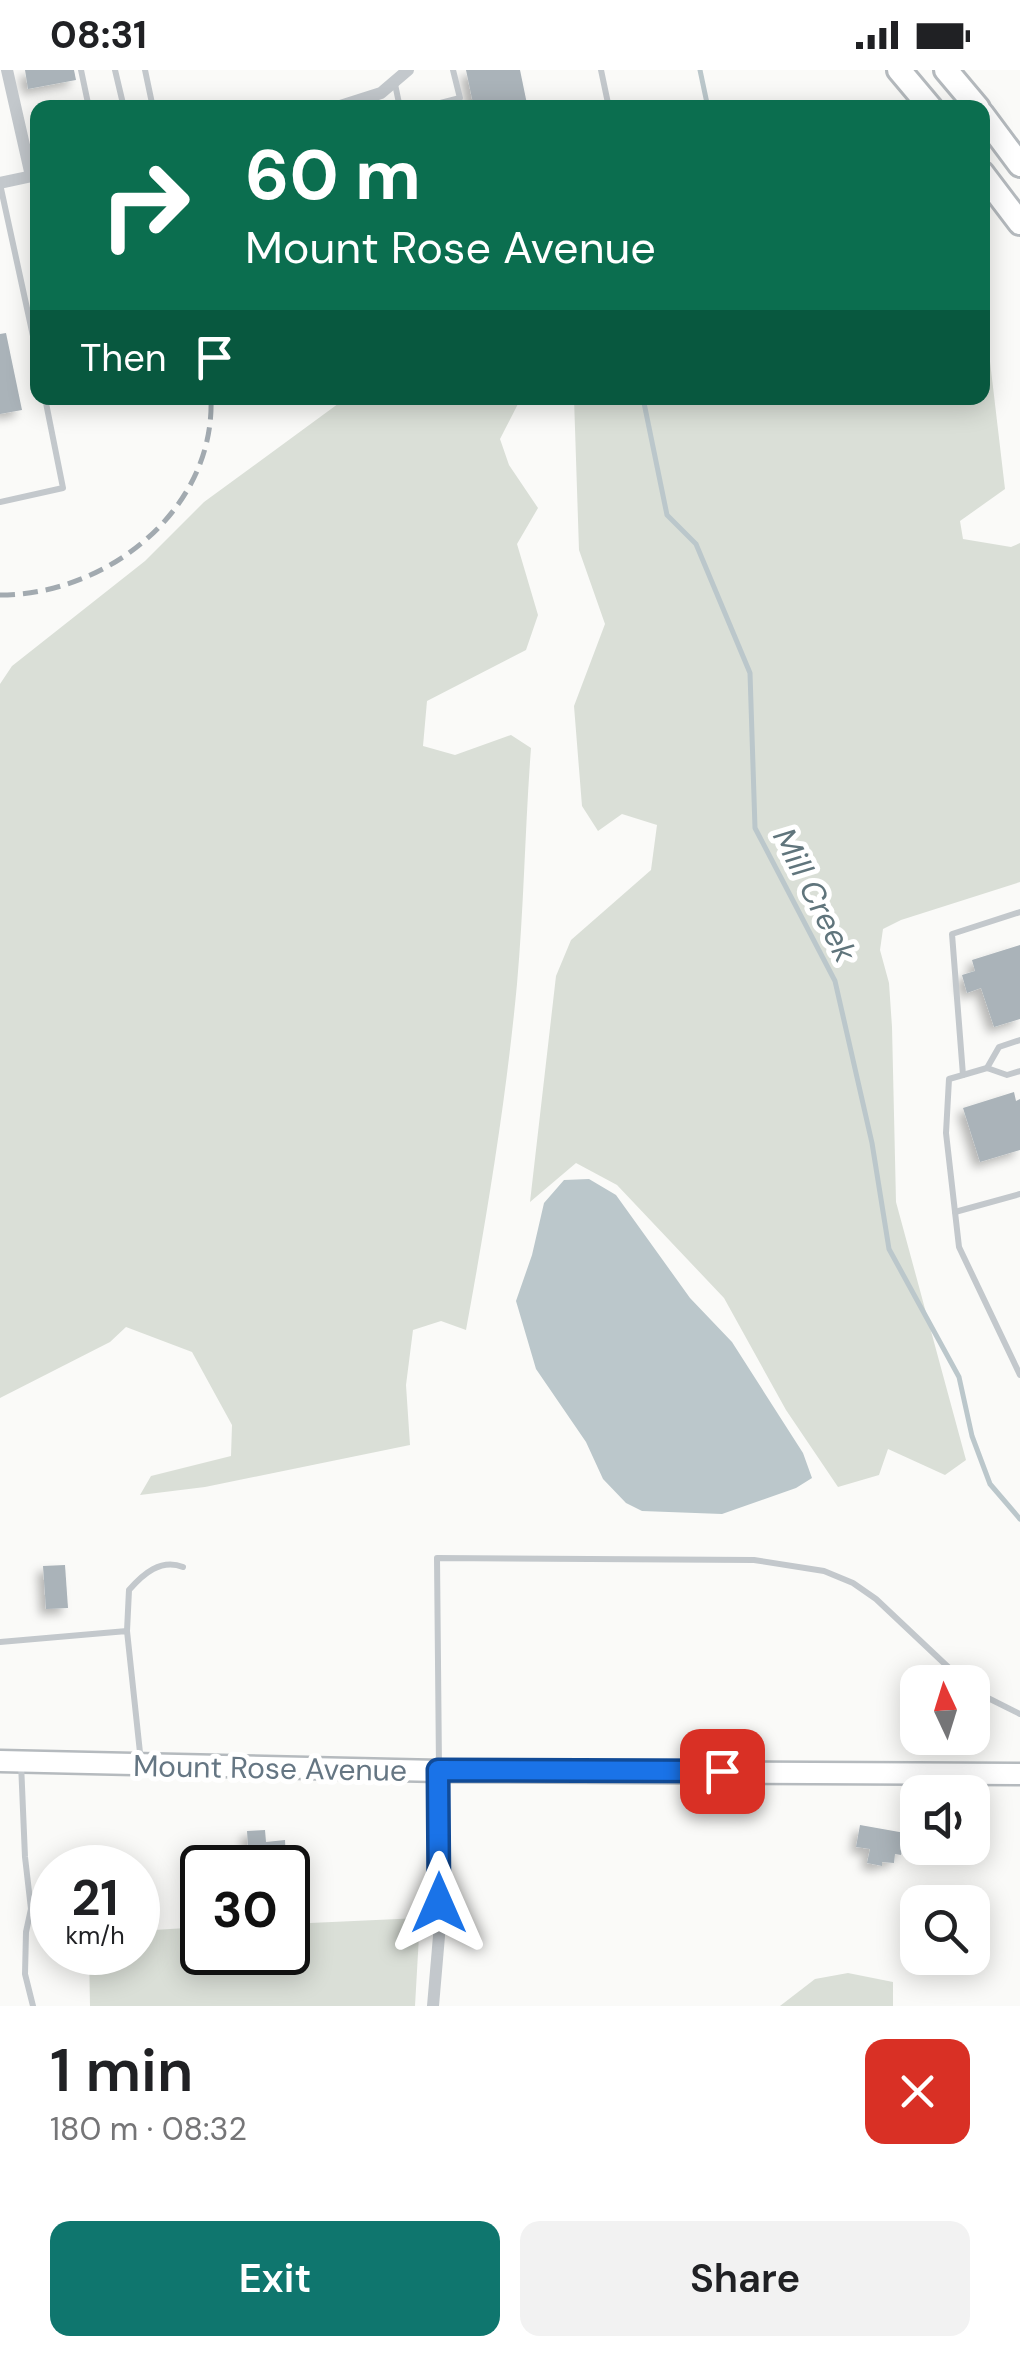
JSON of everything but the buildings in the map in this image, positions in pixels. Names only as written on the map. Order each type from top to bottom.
[{"type":"highway","points":[[899,70],[924,100]]},
{"type":"highway","points":[[946,70],[971,100]]},
{"type":"highway","points":[[990,125],[1020,164]]},
{"type":"highway","points":[[990,184],[1020,223]]},
{"type":"main road","name":"Mount Rose Avenue","points":[[11,1761],[438,1770],[1020,1774]]},
{"type":"street","points":[[7,70],[30,159]]},
{"type":"street","points":[[365,100],[381,93],[408,70]]},
{"type":"street","points":[[0,183],[30,176]]},
{"type":"street","points":[[433,2006],[439,1936],[438,1770]]},
{"type":"lane","points":[[81,70],[87,100]]},
{"type":"lane","points":[[115,70],[122,100]]},
{"type":"lane","points":[[146,70],[152,100]]},
{"type":"lane","points":[[452,100],[460,98],[453,70]]},
{"type":"lane","points":[[601,70],[607,100]]},
{"type":"lane","points":[[394,82],[398,100]]},
{"type":"lane","points":[[0,183],[30,323]]},
{"type":"lane","points":[[0,502],[63,488],[46,405]]},
{"type":"lane","points":[[963,1075],[952,934],[1020,912]]},
{"type":"lane","points":[[987,1068],[998,1048],[1020,1040]]},
{"type":"lane","points":[[1020,1071],[1007,1075],[987,1068],[949,1080],[946,1115],[959,1246],[1020,1375]]},
{"type":"lane","points":[[955,1212],[1020,1194]]},
{"type":"lane","points":[[438,1770],[437,1558],[754,1560],[824,1571],[853,1583],[876,1599],[946,1665]]},
{"type":"lane","points":[[142,1766],[127,1632],[129,1590],[160,1566],[183,1567]]},
{"type":"lane","points":[[0,1642],[127,1632]]},
{"type":"lane","points":[[990,1699],[1020,1714]]},
{"type":"lane","points":[[11,1761],[31,1909],[25,1974],[33,2006]]},
{"type":"shaded area","points":[[990,362],[1005,489],[960,521],[963,539],[1011,547],[1020,543],[1020,882],[901,920],[883,929],[880,950],[889,983],[892,1027],[896,1202],[966,1460],[945,1475],[888,1449],[879,1475],[838,1487],[786,1410],[724,1298],[617,1185],[576,1163],[530,1202],[556,976],[571,940],[651,870],[657,825],[622,814],[598,831],[582,806],[574,706],[605,624],[579,550],[574,405],[990,405]]},
{"type":"shaded area","points":[[336,405],[517,405],[500,439],[509,465],[538,508],[517,544],[538,615],[526,650],[427,701],[423,746],[455,755],[511,735],[531,748],[519,955],[495,1158],[466,1330],[441,1321],[413,1330],[406,1385],[410,1445],[205,1487],[140,1495],[151,1476],[231,1456],[232,1425],[192,1352],[126,1327],[110,1342],[0,1398],[0,684],[12,666],[145,561],[204,502]]},
{"type":"shaded area","points":[[589,1179],[616,1195],[690,1298],[732,1342],[803,1453],[812,1478],[796,1488],[722,1514],[642,1511],[626,1503],[603,1479],[586,1442],[536,1369],[516,1301],[544,1203],[564,1180]]},
{"type":"shaded area","points":[[420,1918],[415,2006],[90,2006],[89,1975],[160,1975],[160,1930],[180,1928],[180,1975],[310,1975],[310,1923]]},
{"type":"shaded area","points":[[848,1973],[893,1982],[893,2006],[780,2006],[815,1979]]},
{"type":"waterway","name":"Mill Creek","points":[[700,70],[706,100]]},
{"type":"waterway","name":"Mill Creek","points":[[644,405],[667,515],[696,544],[750,673],[755,828],[835,981],[872,1143],[889,1249],[959,1377],[972,1436],[990,1484],[1020,1519]]},
{"type":"railway","points":[[0,595],[40,591],[79,580],[115,562],[147,538],[174,510],[195,476],[207,439],[210,405]]},
{"type":"route","points":[[439,1903],[438,1770],[722,1771]]}]
